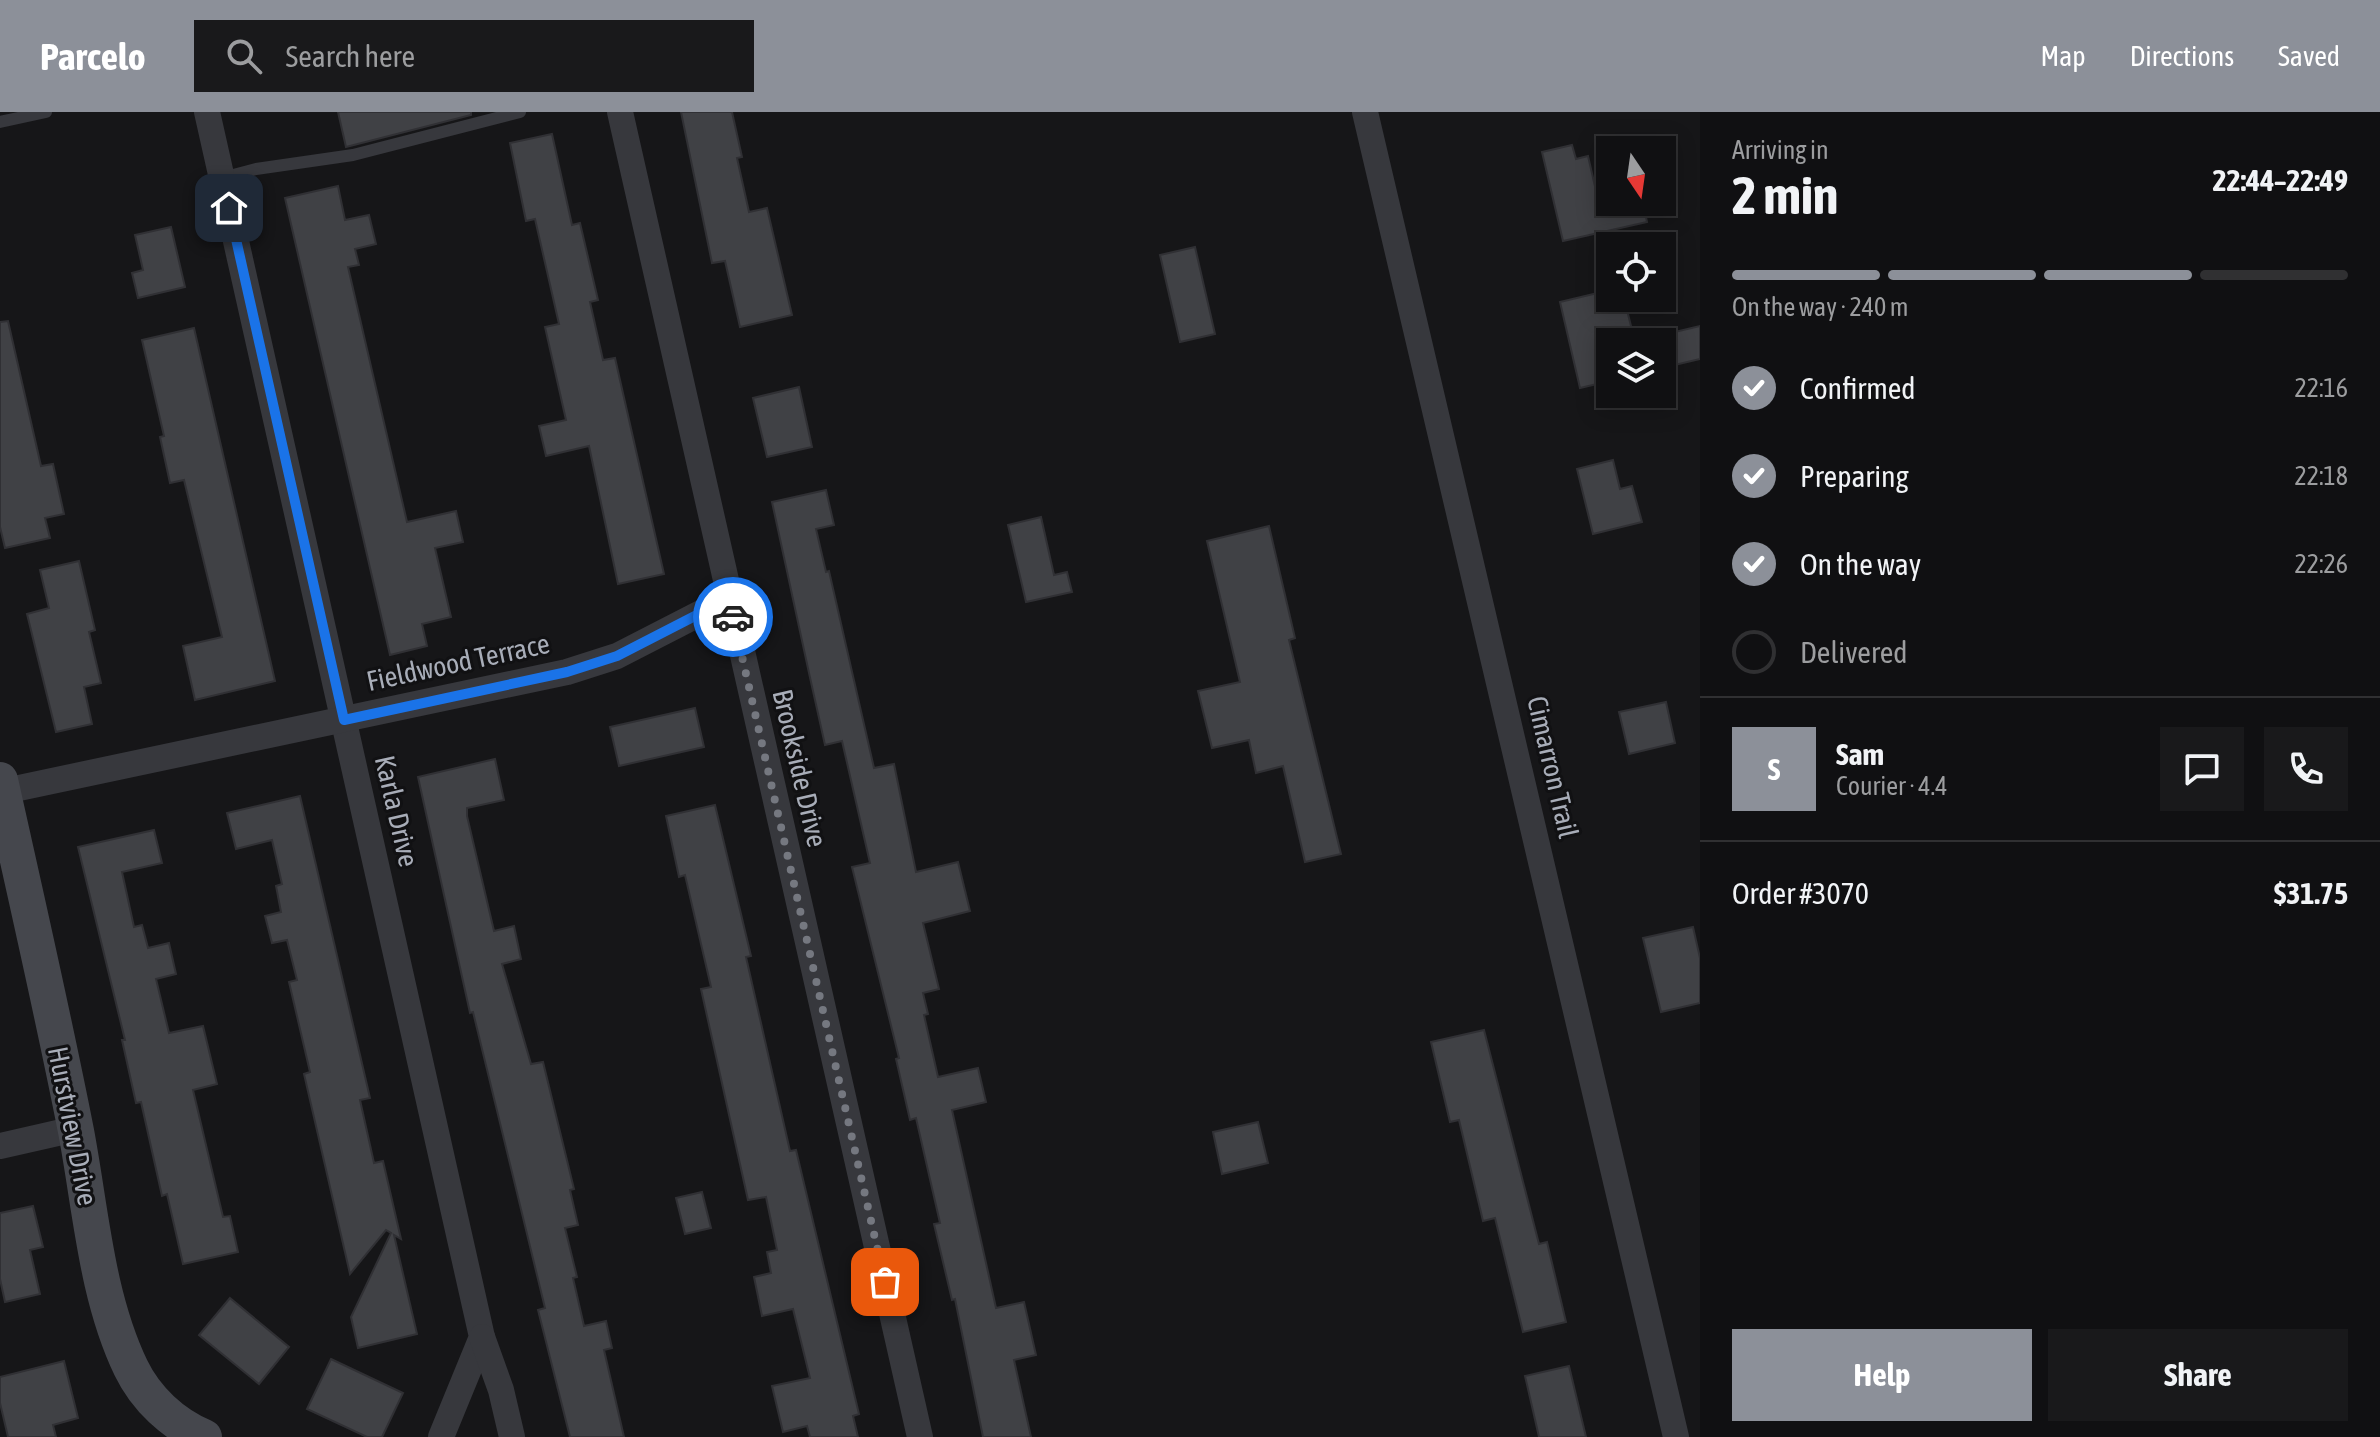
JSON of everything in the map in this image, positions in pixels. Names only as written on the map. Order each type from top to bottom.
[{"type":"street","name":"Karla Drive","points":[[207,112],[482,1337],[501,1390],[512,1437]]},
{"type":"street","name":"Brookside Drive","points":[[620,112],[920,1437]]},
{"type":"street","name":"Cimarron Trail","points":[[1365,112],[1676,1437]]},
{"type":"street","name":"Fieldwood Terrace","points":[[1,788],[567,672],[617,656],[728,599]]},
{"type":"street","name":"Hurstview Drive","points":[[1,788],[75,1129],[109,1312],[131,1368],[147,1395],[179,1432]]},
{"type":"street","points":[[0,1146],[75,1129]]},
{"type":"street","points":[[441,1437],[482,1337]]},
{"type":"lane","points":[[0,122],[46,112]]},
{"type":"lane","points":[[222,178],[256,169],[353,155],[516,112]]},
{"type":"building","points":[[338,112],[471,112],[471,115],[346,147]]},
{"type":"building","points":[[681,112],[732,112],[742,157],[737,158],[749,212],[767,208],[792,315],[740,327],[725,261],[712,263]]},
{"type":"building","points":[[552,134],[572,225],[580,223],[598,300],[590,302],[603,360],[615,358],[664,574],[618,584],[589,446],[546,456],[539,426],[566,420],[545,327],[559,324],[535,219],[526,221],[510,143]]},
{"type":"building","points":[[1572,145],[1576,159],[1588,156],[1596,191],[1596,216],[1646,216],[1647,222],[1563,241],[1542,152]]},
{"type":"building","points":[[338,186],[345,220],[369,215],[376,244],[355,249],[359,265],[348,267],[407,522],[456,511],[463,542],[435,548],[451,617],[422,624],[427,646],[390,655],[285,198]]},
{"type":"building","points":[[171,227],[185,287],[138,298],[132,273],[143,270],[135,235]]},
{"type":"building","points":[[1195,247],[1215,334],[1180,342],[1160,255]]},
{"type":"building","points":[[1596,293],[1596,312],[1628,312],[1632,328],[1596,328],[1596,384],[1580,388],[1560,302]]},
{"type":"building","points":[[8,321],[41,466],[53,464],[64,514],[45,518],[50,538],[5,548],[0,527],[0,322]]},
{"type":"building","points":[[1700,326],[1700,359],[1676,365],[1676,332]]},
{"type":"building","points":[[194,328],[275,681],[195,700],[183,646],[222,637],[184,480],[170,483],[160,437],[164,436],[142,340]]},
{"type":"building","points":[[799,387],[812,447],[767,457],[753,398]]},
{"type":"building","points":[[1613,460],[1620,489],[1632,486],[1642,522],[1593,534],[1577,469]]},
{"type":"building","points":[[826,490],[834,525],[816,529],[826,572],[829,571],[874,768],[894,764],[916,872],[958,862],[970,911],[923,923],[939,989],[923,993],[928,1014],[924,1015],[938,1077],[978,1068],[986,1102],[952,1110],[996,1308],[1024,1302],[1036,1355],[1014,1360],[1031,1437],[983,1437],[955,1299],[952,1300],[934,1224],[940,1223],[916,1118],[910,1120],[896,1059],[899,1058],[852,867],[870,863],[842,741],[825,745],[809,673],[772,502]]},
{"type":"building","points":[[1041,517],[1054,575],[1067,572],[1072,592],[1026,602],[1008,525]]},
{"type":"building","points":[[1269,526],[1295,638],[1289,640],[1341,854],[1305,862],[1283,766],[1256,773],[1249,740],[1212,748],[1198,691],[1240,682],[1207,541]]},
{"type":"building","points":[[79,561],[95,630],[89,632],[101,683],[84,687],[92,724],[56,732],[27,614],[49,608],[40,570]]},
{"type":"building","points":[[1666,702],[1675,743],[1629,754],[1619,712]]},
{"type":"building","points":[[695,708],[704,747],[619,766],[610,727]]},
{"type":"building","points":[[495,759],[504,800],[467,808],[467,816],[494,931],[514,926],[521,959],[502,964],[531,1064],[543,1062],[574,1189],[570,1190],[578,1225],[565,1228],[577,1277],[573,1278],[584,1326],[606,1321],[612,1348],[604,1350],[624,1437],[570,1437],[538,1310],[545,1308],[473,1012],[470,1013],[418,777]]},
{"type":"building","points":[[300,796],[370,1098],[360,1100],[374,1163],[383,1161],[401,1239],[394,1235],[417,1334],[358,1348],[351,1317],[391,1233],[386,1230],[350,1274],[304,1074],[310,1072],[289,982],[297,980],[287,940],[272,943],[265,916],[281,912],[276,886],[282,884],[272,840],[236,849],[227,813]]},
{"type":"building","points":[[715,805],[751,956],[746,957],[790,1151],[796,1150],[859,1414],[853,1416],[858,1437],[810,1437],[807,1426],[783,1432],[772,1386],[810,1378],[793,1309],[762,1316],[754,1277],[771,1273],[767,1252],[777,1250],[766,1197],[748,1200],[701,989],[711,987],[685,875],[679,877],[666,816]]},
{"type":"building","points":[[154,830],[162,863],[122,872],[134,927],[142,925],[148,948],[169,943],[176,974],[156,979],[169,1033],[203,1026],[217,1084],[193,1090],[223,1217],[230,1216],[238,1252],[183,1264],[167,1194],[162,1196],[141,1102],[136,1103],[122,1040],[125,1040],[78,847]]},
{"type":"building","points":[[1693,927],[1700,958],[1700,1003],[1661,1012],[1643,938]]},
{"type":"building","points":[[1484,1030],[1539,1244],[1547,1242],[1566,1322],[1523,1332],[1495,1218],[1483,1221],[1459,1120],[1450,1122],[1431,1042]]},
{"type":"building","points":[[1258,1122],[1268,1163],[1222,1174],[1213,1132]]},
{"type":"building","points":[[702,1192],[711,1228],[685,1234],[676,1198]]},
{"type":"building","points":[[33,1206],[43,1247],[30,1250],[40,1294],[5,1302],[0,1279],[0,1213]]},
{"type":"building","points":[[230,1298],[289,1347],[259,1384],[199,1335]]},
{"type":"building","points":[[331,1359],[403,1393],[382,1437],[367,1437],[307,1409]]},
{"type":"building","points":[[64,1361],[78,1418],[53,1425],[56,1437],[8,1437],[0,1403],[0,1377]]},
{"type":"building","points":[[1569,1366],[1586,1437],[1539,1437],[1525,1376]]},
{"type":"way so far","points":[[733,617],[885,1282]]},
{"type":"route","points":[[229,208],[344,720],[567,672],[617,656],[669,632],[728,599],[733,617]]}]
